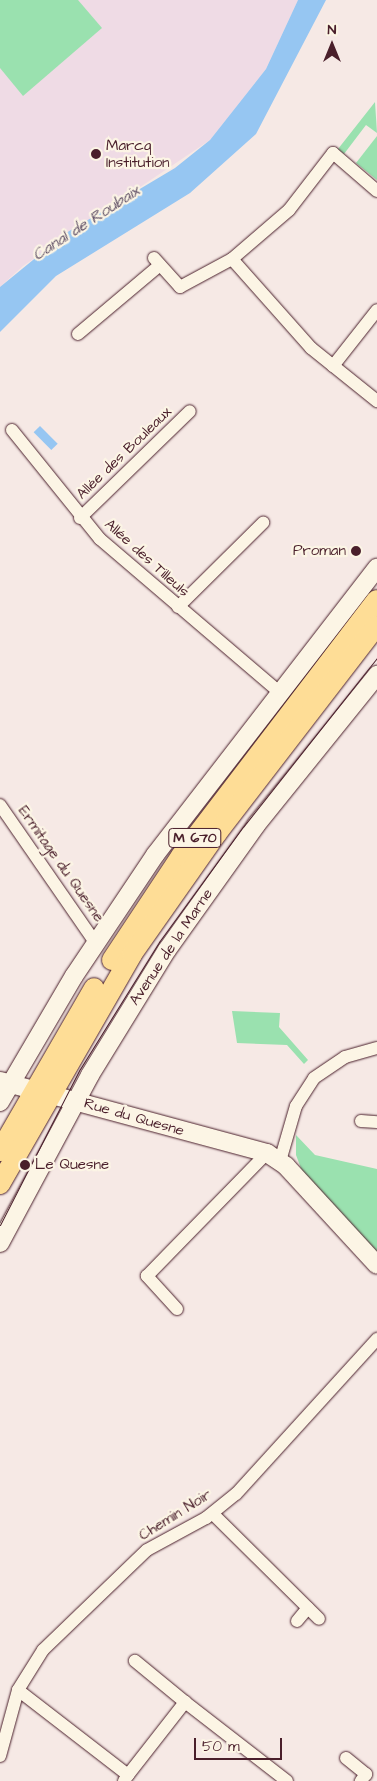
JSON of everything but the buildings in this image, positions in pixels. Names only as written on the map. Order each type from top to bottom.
[{"type":"main road","name":"Avenue de la Marne","points":[[0,1184],[41,1091],[167,875],[377,600]]},
{"type":"main road","name":"Avenue de la Marne","points":[[0,1151],[186,876],[377,625]]},
{"type":"street","points":[[78,334],[157,261],[180,287],[232,258],[289,210],[333,153],[377,191]]},
{"type":"street","points":[[232,258],[333,366],[377,401]]},
{"type":"street","points":[[333,366],[377,310]]},
{"type":"street","name":"Allée des Bouleaux","points":[[80,518],[190,411]]},
{"type":"street","name":"Allée des Tilleuls","points":[[12,430],[80,518],[178,607],[280,693]]},
{"type":"street","points":[[178,607],[263,523]]},
{"type":"street","points":[[0,1102],[5,1082],[96,942],[193,803],[377,568]]},
{"type":"street","name":"Avenue de la Marne","points":[[0,1243],[76,1100],[189,918],[377,675]]},
{"type":"street","name":"Ermitage du Quesne","points":[[0,806],[96,942]]},
{"type":"street","points":[[177,1309],[147,1276],[274,1157],[296,1106],[314,1078],[345,1057],[377,1048]]},
{"type":"street","name":"Rue du Quesne","points":[[5,1082],[76,1100],[274,1157]]},
{"type":"street","points":[[361,1121],[377,1122]]},
{"type":"street","points":[[274,1157],[377,1265]]},
{"type":"street","name":"Chemin Noir","points":[[0,1756],[18,1690],[43,1650],[141,1556],[213,1514],[377,1339]]},
{"type":"street","points":[[213,1514],[319,1619]]},
{"type":"street","points":[[296,1621],[308,1608]]},
{"type":"street","points":[[135,1661],[287,1781]]},
{"type":"street","points":[[18,1690],[126,1778],[185,1702]]},
{"type":"street","points":[[346,1758],[366,1774],[361,1781]]},
{"type":"shaded area","name":"Marcq Institution","points":[[0,0],[298,0],[266,69],[210,140],[23,266],[0,287]]},
{"type":"green space","points":[[0,0],[78,0],[102,28],[23,96],[0,68]]},
{"type":"green space","points":[[375,102],[377,133],[366,125],[344,154],[338,149]]},
{"type":"green space","points":[[377,136],[377,180],[356,163]]},
{"type":"green space","points":[[232,1011],[280,1013],[279,1027],[308,1060],[304,1064],[287,1045],[237,1043]]},
{"type":"green space","points":[[296,1135],[315,1155],[377,1169],[377,1253],[302,1171],[296,1155]]},
{"type":"water","name":"Canal de Roubaix","points":[[298,0],[326,0],[256,134],[190,193],[56,276],[0,332],[0,287],[66,233],[175,168],[210,140],[266,69]]},
{"type":"water","points":[[40,426],[58,444],[51,450],[34,432]]},
{"type":"tram line","points":[[0,1225],[80,1069],[159,942],[243,827],[377,658]]},
{"type":"place","name":"Marcq Institution","points":[[96,154]]},
{"type":"place","name":"Proman","points":[[356,551]]},
{"type":"place","name":"Le Quesne","points":[[25,1165]]}]
